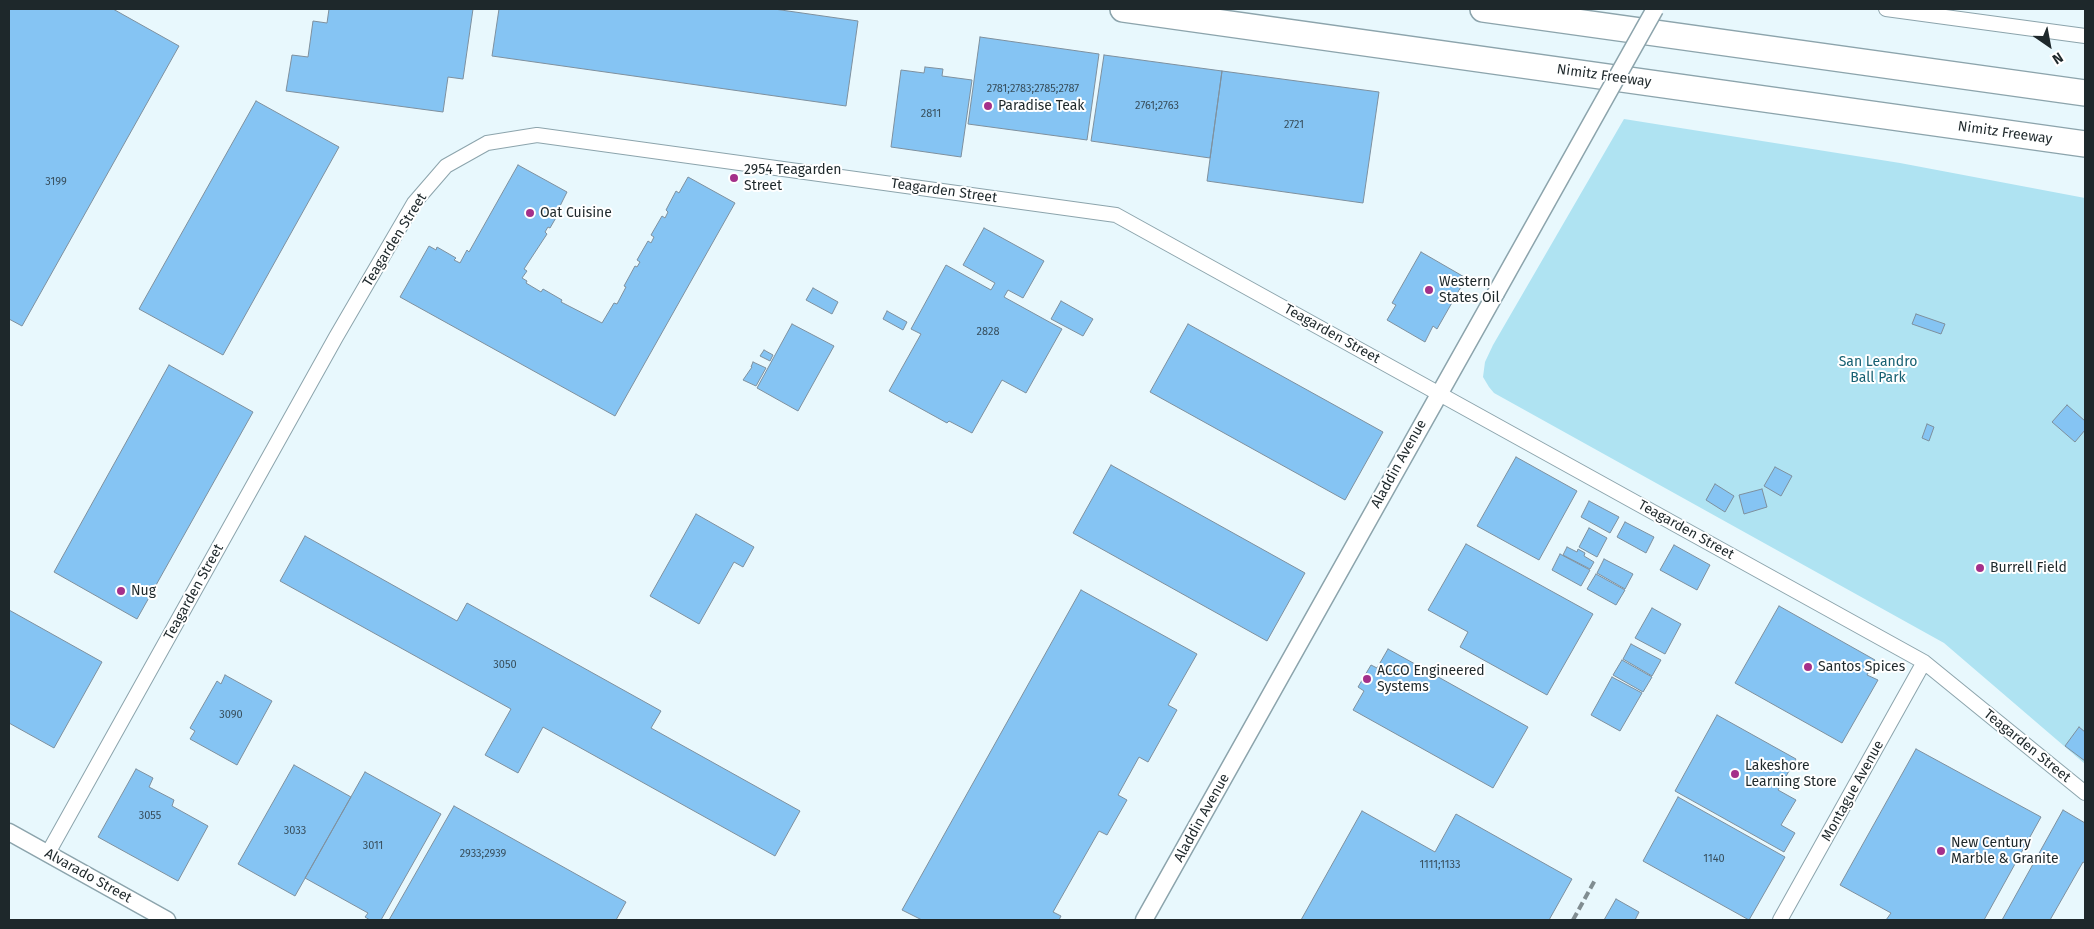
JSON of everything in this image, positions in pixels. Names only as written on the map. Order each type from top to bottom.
[{"type":"highway","name":"Nimitz Freeway","points":[[1123,9],[2085,144]]},
{"type":"highway","points":[[1483,9],[2085,93]]},
{"type":"street","name":"Aladdin Avenue","points":[[1144,920],[1655,9]]},
{"type":"street","points":[[1886,9],[2085,36]]},
{"type":"street","name":"Teagarden Street","points":[[48,853],[289,421],[414,203],[446,166],[487,143],[545,135],[1116,215],[1924,662],[2085,793]]},
{"type":"street","name":"Montague Avenue","points":[[1780,920],[1924,662]]},
{"type":"street","name":"Alvarado Street","points":[[9,832],[167,920]]},
{"type":"green space","name":"San Leandro Ball Park","points":[[1624,119],[1900,163],[2085,198],[2085,764],[1944,643],[1494,393],[1489,387],[1483,377],[1485,362],[1493,345]]},
{"type":"building","points":[[9,9],[113,9],[179,46],[22,326],[9,319]]},
{"type":"building","points":[[329,9],[473,9],[463,79],[448,77],[443,112],[286,91],[292,55],[308,57],[313,21],[327,23]]},
{"type":"building","points":[[499,9],[774,9],[858,21],[846,106],[492,56]]},
{"type":"building","points":[[980,37],[1099,54],[1087,140],[968,124]]},
{"type":"building","points":[[1104,55],[1222,71],[1210,158],[1091,141]]},
{"type":"building","points":[[925,67],[943,69],[942,76],[972,80],[961,157],[891,147],[901,70],[924,73]]},
{"type":"building","points":[[1222,71],[1379,92],[1363,203],[1207,181]]},
{"type":"building","points":[[256,101],[339,147],[223,355],[139,309]]},
{"type":"building","points":[[518,165],[567,192],[559,208],[561,209],[550,228],[548,227],[545,232],[547,234],[524,269],[527,271],[522,278],[527,281],[526,283],[541,292],[543,289],[562,300],[561,302],[602,323],[614,303],[617,304],[626,287],[624,286],[635,266],[637,267],[640,262],[637,260],[648,241],[651,243],[654,237],[651,235],[662,216],[665,218],[668,212],[666,210],[676,191],[679,193],[688,177],[735,203],[615,416],[400,297],[429,246],[436,250],[437,247],[456,258],[454,260],[460,263],[467,250],[469,252]]},
{"type":"building","points":[[984,228],[1044,261],[1023,298],[1008,290],[1004,297],[1062,329],[1026,393],[1002,380],[972,433],[949,421],[947,423],[889,391],[921,334],[911,329],[946,265],[991,290],[995,283],[963,265]]},
{"type":"building","name":"Western States Oil","points":[[1421,252],[1466,278],[1437,329],[1433,326],[1425,342],[1387,320],[1396,305],[1392,303]]},
{"type":"building","points":[[813,288],[838,302],[832,314],[806,300]]},
{"type":"building","points":[[1061,301],[1093,319],[1083,336],[1051,319]]},
{"type":"building","points":[[887,311],[907,322],[903,330],[883,319]]},
{"type":"building","points":[[1916,314],[1945,324],[1941,334],[1912,324]]},
{"type":"building","points":[[792,324],[834,346],[798,411],[757,388]]},
{"type":"building","points":[[1188,324],[1383,432],[1345,500],[1150,392]]},
{"type":"building","points":[[764,350],[773,355],[770,361],[760,356]]},
{"type":"building","points":[[753,362],[766,368],[756,386],[743,380],[752,367]]},
{"type":"building","points":[[169,365],[253,412],[137,619],[54,572]]},
{"type":"building","points":[[2067,405],[2085,421],[2085,430],[2075,442],[2052,422]]},
{"type":"building","points":[[1927,424],[1934,427],[1929,441],[1922,438]]},
{"type":"building","points":[[1516,457],[1577,491],[1539,560],[1477,526]]},
{"type":"building","points":[[1111,465],[1305,573],[1267,641],[1073,533]]},
{"type":"building","points":[[1775,467],[1792,476],[1781,496],[1764,486]]},
{"type":"building","points":[[1715,484],[1734,496],[1725,512],[1706,500]]},
{"type":"building","points":[[1762,489],[1767,507],[1744,514],[1739,495]]},
{"type":"building","points":[[1589,501],[1619,517],[1610,533],[1581,517]]},
{"type":"building","points":[[696,514],[754,547],[743,567],[734,562],[699,624],[650,596]]},
{"type":"building","points":[[1625,522],[1654,537],[1646,553],[1617,537]]},
{"type":"building","points":[[1589,528],[1607,538],[1597,557],[1579,547]]},
{"type":"building","points":[[305,536],[457,621],[467,603],[661,711],[651,728],[800,811],[775,856],[543,727],[518,773],[485,755],[511,709],[280,581]]},
{"type":"building","points":[[1466,544],[1593,614],[1547,695],[1460,647],[1468,632],[1428,610]]},
{"type":"building","points":[[1674,545],[1710,565],[1697,590],[1660,570]]},
{"type":"building","points":[[1567,547],[1577,552],[1578,549],[1585,553],[1584,556],[1594,562],[1590,569],[1563,555]]},
{"type":"building","points":[[1560,554],[1590,570],[1581,586],[1552,570]]},
{"type":"building","points":[[1604,559],[1633,574],[1625,589],[1597,573]]},
{"type":"building","points":[[1596,574],[1625,590],[1616,605],[1587,589]]},
{"type":"building","points":[[1081,590],[1197,654],[1168,705],[1177,710],[1148,762],[1139,757],[1118,795],[1127,800],[1107,835],[1099,831],[1053,912],[1061,916],[1059,920],[922,920],[902,910]]},
{"type":"building","name":"Santos Spices","points":[[1779,606],[1875,660],[1867,675],[1878,680],[1842,743],[1735,683]]},
{"type":"building","points":[[1652,608],[1681,624],[1665,654],[1635,638]]},
{"type":"building","points":[[9,610],[102,662],[54,748],[9,723]]},
{"type":"building","points":[[1631,644],[1661,660],[1652,676],[1623,659]]},
{"type":"building","points":[[1388,649],[1528,727],[1493,788],[1353,710],[1364,691],[1358,687],[1371,665],[1377,668]]},
{"type":"building","points":[[1622,660],[1652,677],[1643,692],[1613,675]]},
{"type":"building","points":[[225,675],[272,701],[237,765],[190,739],[195,731],[190,728],[217,681],[221,684]]},
{"type":"building","points":[[1612,677],[1642,693],[1620,731],[1591,715]]},
{"type":"building","name":"Lakeshore Learning Store","points":[[1717,715],[1796,759],[1778,790],[1796,800],[1781,825],[1795,833],[1784,852],[1675,791]]},
{"type":"building","points":[[2079,727],[2085,732],[2085,761],[2065,746]]},
{"type":"building","name":"New Century Marble & Granite","points":[[1916,749],[2041,817],[1984,920],[1886,920],[1891,913],[1840,885]]},
{"type":"building","points":[[294,765],[351,797],[295,896],[238,864]]},
{"type":"building","points":[[136,769],[153,778],[149,787],[174,800],[172,806],[208,826],[178,881],[98,837]]},
{"type":"building","points":[[365,772],[441,814],[381,920],[370,920],[365,917],[368,913],[305,878]]},
{"type":"building","points":[[1678,797],[1785,857],[1749,920],[1643,861]]},
{"type":"building","points":[[454,806],[626,902],[616,920],[389,920]]},
{"type":"building","points":[[2063,810],[2085,823],[2085,863],[2083,862],[2050,920],[2002,920]]},
{"type":"building","points":[[1362,811],[1435,852],[1456,814],[1572,879],[1549,920],[1301,920]]},
{"type":"building","points":[[1616,899],[1639,912],[1635,920],[1604,920]]},
{"type":"railway","points":[[1573,920],[1595,880]]},
{"type":"place","name":"Paradise Teak","points":[[988,106]]},
{"type":"place","name":"2954 Teagarden Street","points":[[734,178]]},
{"type":"place","name":"Oat Cuisine","points":[[530,213]]},
{"type":"place","name":"Western States Oil","points":[[1429,290]]},
{"type":"place","name":"Burrell Field","points":[[1980,568]]},
{"type":"place","name":"Nug","points":[[121,591]]},
{"type":"place","name":"Santos Spices","points":[[1808,667]]},
{"type":"place","name":"ACCO Engineered Systems","points":[[1367,679]]},
{"type":"place","name":"Lakeshore Learning Store","points":[[1735,774]]},
{"type":"place","name":"New Century Marble & Granite","points":[[1941,851]]}]
